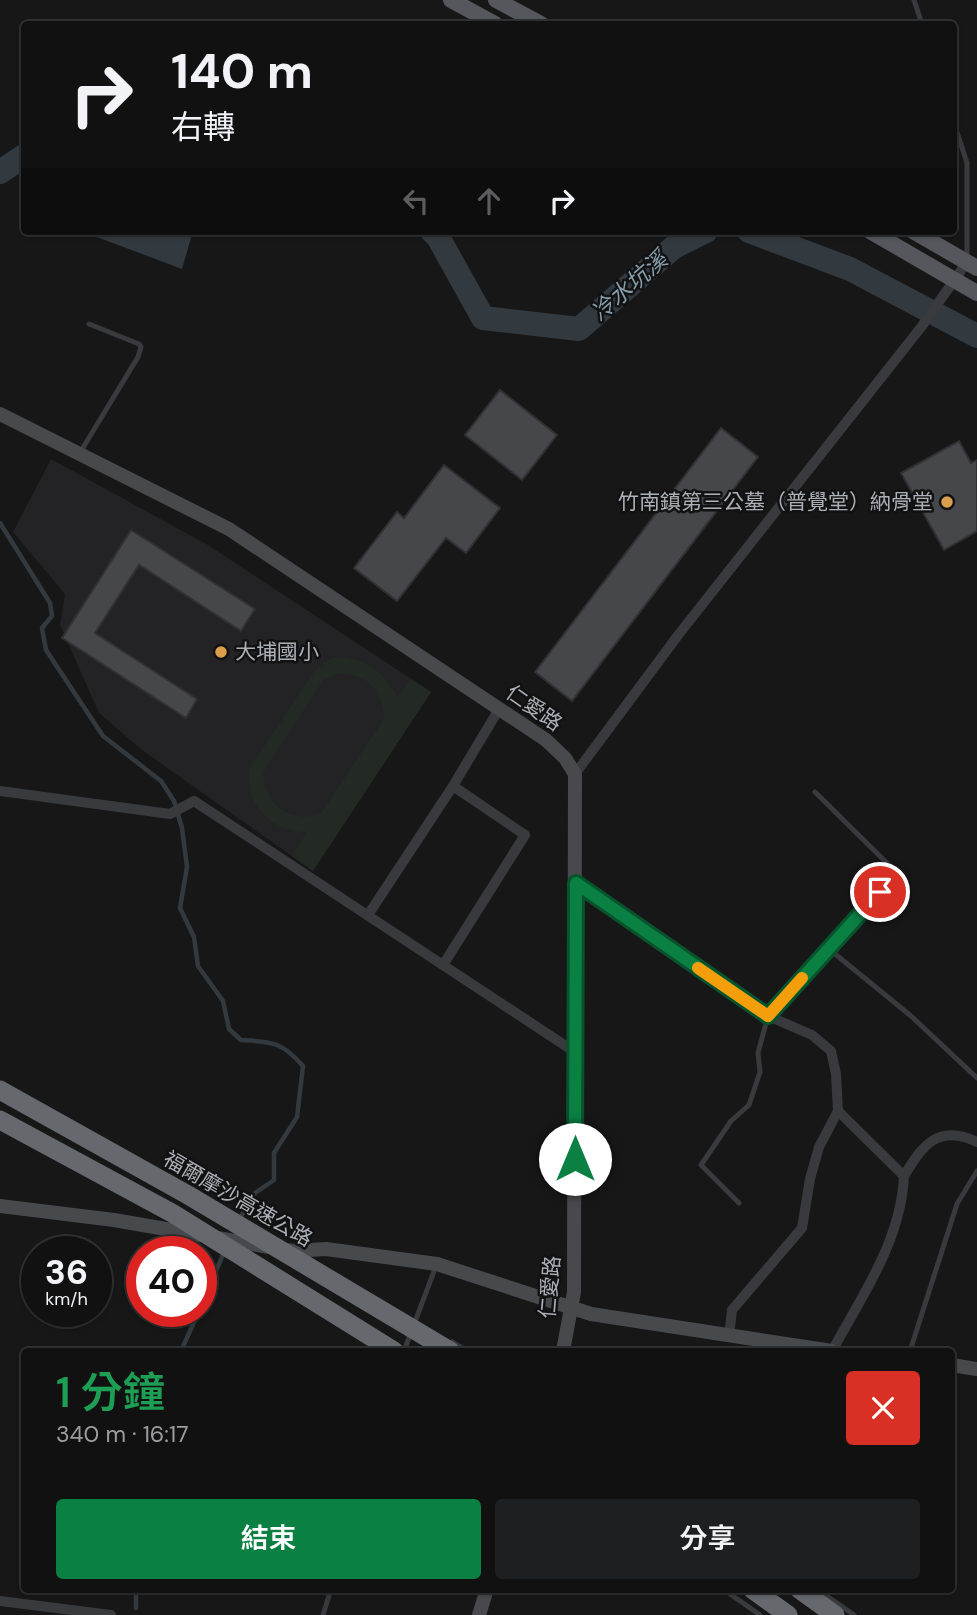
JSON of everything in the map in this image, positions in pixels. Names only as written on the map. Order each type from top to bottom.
[{"type":"highway","name":"福爾摩沙高速公路","points":[[0,1090],[448,1345]]},
{"type":"highway","points":[[0,1120],[172,1213],[389,1348]]},
{"type":"highway","points":[[758,1593],[788,1615]]},
{"type":"highway","points":[[805,1593],[835,1615]]},
{"type":"main road","points":[[451,0],[490,21]]},
{"type":"main road","points":[[496,0],[535,21]]},
{"type":"main road","points":[[877,235],[977,293]]},
{"type":"main road","points":[[920,235],[972,265]]},
{"type":"street","points":[[575,774],[679,634],[922,326],[955,279],[972,265]]},
{"type":"street","name":"仁愛路","points":[[0,414],[229,529],[546,740],[565,758],[575,774],[572,1307],[564,1348]]},
{"type":"street","points":[[368,915],[453,786],[499,709]]},
{"type":"street","points":[[443,965],[525,835],[453,786]]},
{"type":"street","points":[[0,791],[170,814],[194,801],[575,1052]]},
{"type":"street","points":[[576,883],[768,1016],[811,1035],[831,1051],[836,1074],[838,1111],[819,1147],[810,1179],[802,1227],[732,1310],[729,1336]]},
{"type":"street","points":[[838,1111],[904,1176]]},
{"type":"street","points":[[834,1348],[893,1237],[903,1201],[904,1176],[921,1148],[934,1139],[951,1135],[977,1142]]},
{"type":"street","points":[[0,1206],[114,1220],[292,1251],[326,1249],[437,1264],[591,1314],[811,1348]]},
{"type":"street","points":[[955,1365],[977,1369]]},
{"type":"street","points":[[479,1615],[487,1593]]},
{"type":"street","points":[[0,1601],[111,1615]]},
{"type":"lane","points":[[914,0],[921,21]]},
{"type":"lane","points":[[957,133],[967,163],[972,265]]},
{"type":"lane","points":[[79,454],[138,357],[141,347],[89,324]]},
{"type":"lane","points":[[739,1203],[701,1165],[731,1121],[749,1105],[760,1072],[758,1053],[768,1016],[897,873],[814,792]]},
{"type":"lane","points":[[829,948],[911,1016],[977,1078]]},
{"type":"lane","points":[[911,1348],[957,1204],[977,1171]]},
{"type":"lane","points":[[223,1239],[225,1255]]},
{"type":"lane","points":[[292,1251],[381,1301]]},
{"type":"lane","points":[[405,1348],[437,1264]]},
{"type":"lane","points":[[404,1313],[425,1326]]},
{"type":"lane","points":[[323,1615],[330,1593]]},
{"type":"lane","points":[[729,1593],[761,1615],[770,1593]]},
{"type":"lane","points":[[823,1593],[854,1615]]},
{"type":"shaded area","points":[[92,235],[192,235],[182,269]]},
{"type":"shaded area","name":"大埔國小","points":[[51,459],[208,545],[431,692],[313,871],[142,750],[99,713],[60,625],[65,594],[13,532]]},
{"type":"shaded area","points":[[348,658],[374,668],[387,680],[397,697],[412,679],[431,692],[313,871],[292,856],[307,832],[282,827],[263,814],[252,794],[249,769],[316,669],[328,660]],"holes":[[[338,674],[348,674],[365,680],[377,692],[384,719],[321,814],[290,814],[274,803],[263,773],[323,680]]]},
{"type":"building","points":[[500,390],[557,435],[522,480],[465,435]]},
{"type":"building","points":[[721,428],[758,457],[572,701],[535,672]]},
{"type":"building","name":"竹南鎮第三公墓（普覺堂）納骨堂","points":[[959,441],[971,463],[977,460],[977,531],[944,550],[901,473]]},
{"type":"building","points":[[444,465],[500,508],[466,553],[446,538],[397,601],[354,568],[397,512],[404,518]]},
{"type":"building","points":[[131,530],[255,609],[241,631],[139,565],[95,633],[197,699],[186,718],[62,638]]},
{"type":"waterway","name":"冷水坑溪","points":[[0,172],[21,158]]},
{"type":"waterway","name":"冷水坑溪","points":[[436,235],[483,318],[579,329],[674,247],[698,235]]},
{"type":"waterway","name":"冷水坑溪","points":[[760,235],[850,269],[977,336]]},
{"type":"waterway","points":[[0,523],[50,603],[52,616],[42,628],[46,650],[103,736],[161,781],[174,801],[182,828],[187,867],[180,908],[194,937],[198,966],[223,1001],[229,1029],[241,1040],[282,1047],[303,1066],[297,1117],[274,1153],[274,1180],[255,1193],[240,1218]]},
{"type":"waterway","points":[[217,1269],[225,1250]]},
{"type":"waterway","points":[[182,1348],[192,1327]]},
{"type":"waterway","points":[[136,1593],[136,1608]]},
{"type":"slow traffic","points":[[698,968],[768,1016],[802,978]]},
{"type":"place","name":"竹南鎮第三公墓（普覺堂）納骨堂","points":[[947,502]]},
{"type":"place","name":"大埔國小","points":[[221,652]]},
{"type":"route","points":[[575,1159],[576,883],[768,1016],[880,892]]}]
